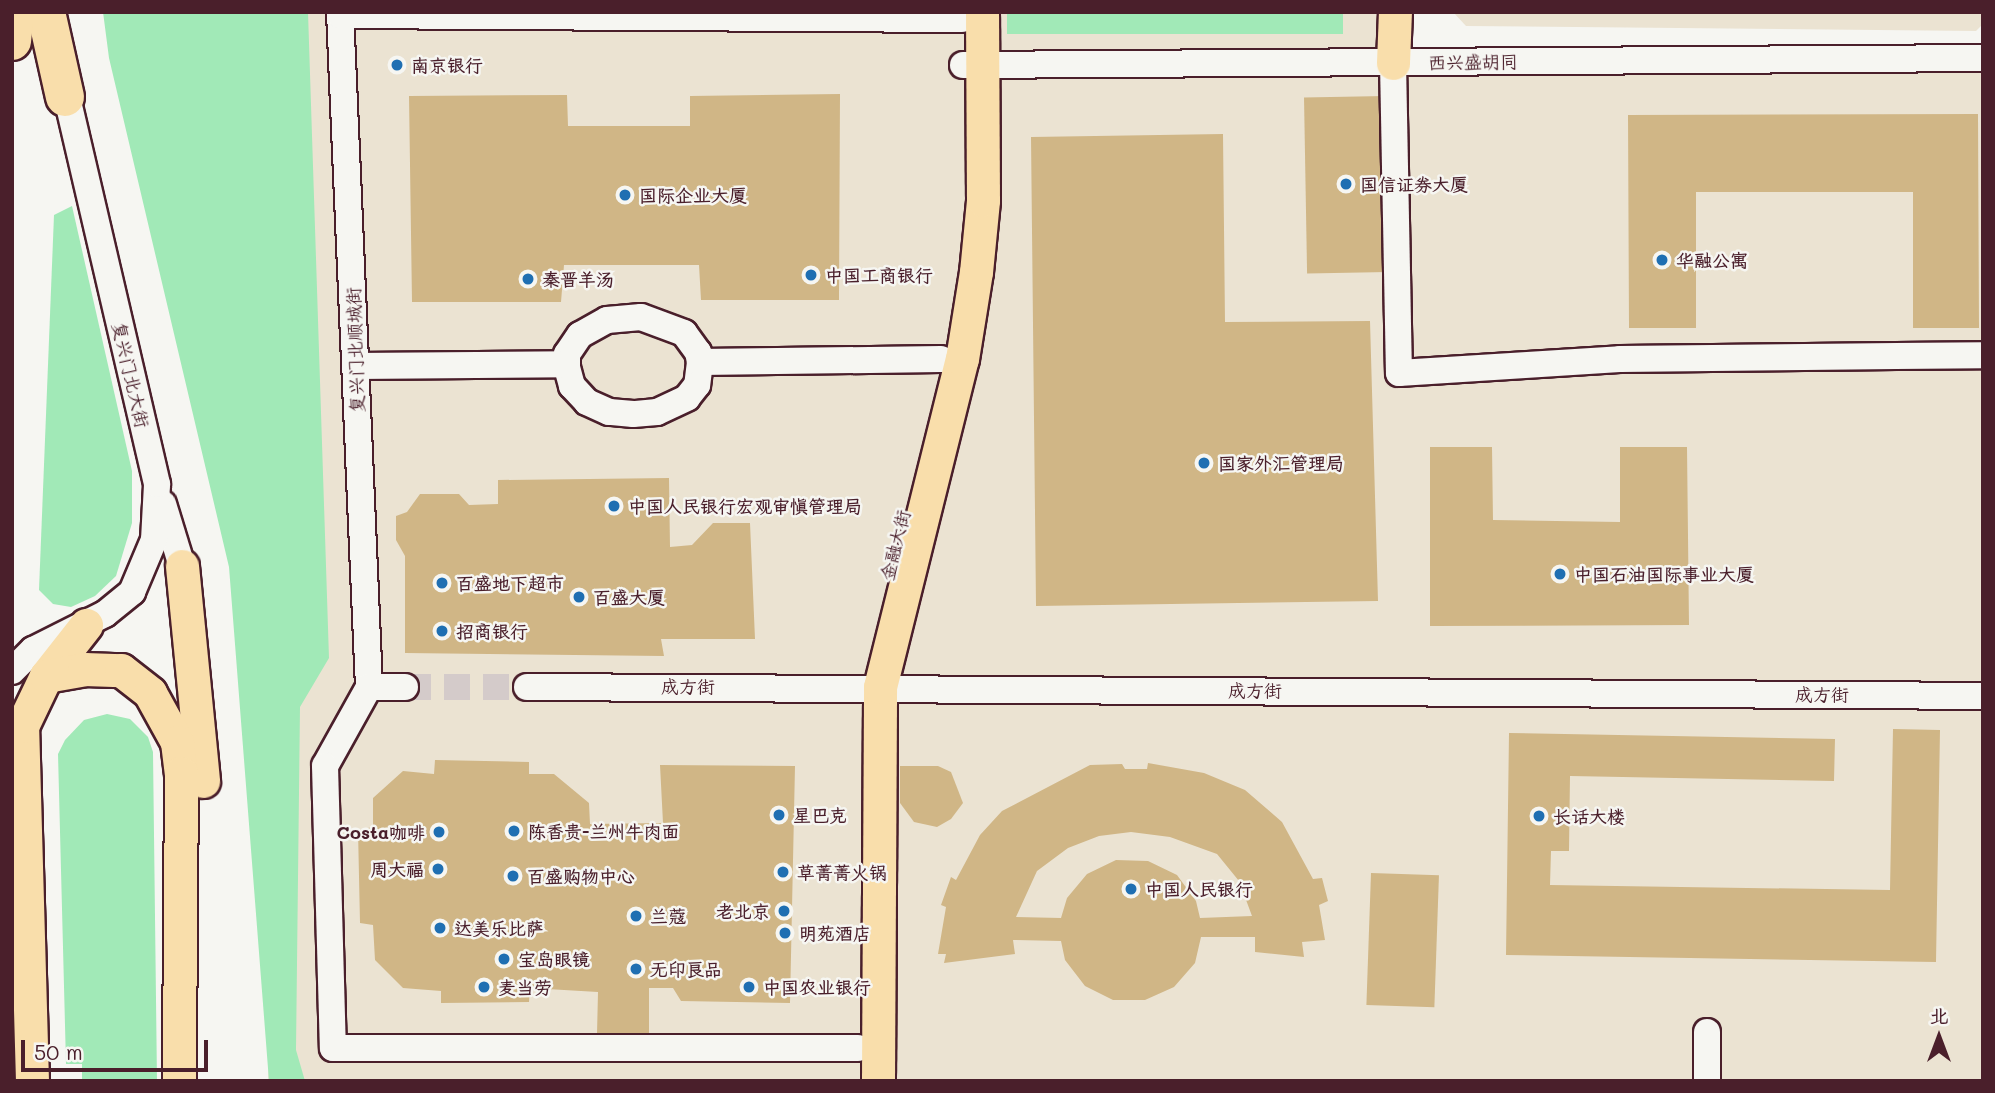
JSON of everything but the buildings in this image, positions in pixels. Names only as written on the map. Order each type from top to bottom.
[{"type":"highway","points":[[12,41],[15,12]]},
{"type":"highway","points":[[46,12],[65,97]]},
{"type":"main road","points":[[1393,63],[1395,12]]},
{"type":"main road","points":[[878,1081],[870,686],[962,359],[983,200],[969,15]]},
{"type":"main road","name":"金融大街","points":[[858,1065],[870,686],[955,283],[973,65]]},
{"type":"main road","points":[[182,566],[203,774],[200,1081]]},
{"type":"main road","points":[[32,1081],[22,726],[46,676],[86,625]]},
{"type":"main road","points":[[46,676],[84,669],[121,670],[150,693],[177,742],[181,773],[179,1081]]},
{"type":"street","name":"复兴门北大街","points":[[12,671],[33,650],[86,625],[132,592],[145,569],[155,540],[157,484],[65,97],[62,12]]},
{"type":"street","points":[[340,14],[969,15]]},
{"type":"street","name":"复兴门北顺城街","points":[[340,14],[369,687]]},
{"type":"street","name":"西兴盛胡同","points":[[973,65],[1983,58]]},
{"type":"street","points":[[1393,63],[1399,373],[1620,359],[1983,355]]},
{"type":"street","points":[[641,317],[684,333],[698,352],[700,362],[697,385],[687,398],[657,412],[633,415],[609,412],[587,402],[572,386],[567,364],[572,342],[593,326],[641,317]]},
{"type":"street","points":[[700,362],[941,359]]},
{"type":"street","points":[[356,366],[567,364]]},
{"type":"street","points":[[157,484],[182,566]]},
{"type":"street","name":"成方街","points":[[527,687],[870,686],[1983,696]]},
{"type":"street","points":[[405,687],[369,687],[325,766],[333,1048],[858,1065]]},
{"type":"street","points":[[1707,1032],[1707,1081]]},
{"type":"shaded area","points":[[287,12],[1395,12],[1393,62],[1983,58],[1983,1081],[268,1081]]},
{"type":"shaded area","points":[[1453,12],[1983,12],[1983,24],[1976,31],[1466,26]]},
{"type":"green space","points":[[103,12],[308,12],[329,658],[300,707],[296,1050],[305,1081],[269,1081],[229,567],[109,58]]},
{"type":"green space","points":[[1007,12],[1343,12],[1343,34],[1007,34]]},
{"type":"green space","points":[[72,206],[132,471],[132,523],[116,576],[95,596],[71,607],[53,604],[39,590],[54,215]]},
{"type":"green space","points":[[107,714],[130,719],[148,737],[153,752],[157,1081],[82,1081],[82,1064],[66,1064],[58,754],[65,740],[84,720]]},
{"type":"tunnel","points":[[405,687],[527,687]]},
{"type":"place","name":"南京银行","points":[[397,65]]},
{"type":"place","name":"国信证券大厦","points":[[1346,184]]},
{"type":"place","name":"国际企业大厦","points":[[625,195]]},
{"type":"place","name":"华融公寓","points":[[1662,260]]},
{"type":"place","name":"中国工商银行","points":[[811,275]]},
{"type":"place","name":"秦晋羊汤","points":[[528,279]]},
{"type":"place","name":"国家外汇管理局","points":[[1204,463]]},
{"type":"place","name":"中国人民银行宏观审慎管理局","points":[[614,506]]},
{"type":"place","name":"中国石油国际事业大厦","points":[[1560,574]]},
{"type":"place","name":"百盛地下超市","points":[[442,583]]},
{"type":"place","name":"百盛大厦","points":[[579,597]]},
{"type":"place","name":"招商银行","points":[[442,631]]},
{"type":"place","name":"星巴克","points":[[779,815]]},
{"type":"place","name":"长话大楼","points":[[1539,816]]},
{"type":"place","name":"陈香贵-兰州牛肉面","points":[[514,831]]},
{"type":"place","name":"Costa咖啡","points":[[439,832]]},
{"type":"place","name":"周大福","points":[[438,869]]},
{"type":"place","name":"草菁菁火锅","points":[[783,872]]},
{"type":"place","name":"百盛购物中心","points":[[513,876]]},
{"type":"place","name":"中国人民银行","points":[[1131,889]]},
{"type":"place","name":"老北京","points":[[784,911]]},
{"type":"place","name":"兰蔻","points":[[636,916]]},
{"type":"place","name":"达美乐比萨","points":[[440,928]]},
{"type":"place","name":"明苑酒店","points":[[785,933]]},
{"type":"place","name":"宝岛眼镜","points":[[504,959]]},
{"type":"place","name":"无印良品","points":[[636,969]]},
{"type":"place","name":"麦当劳","points":[[484,987]]},
{"type":"place","name":"中国农业银行","points":[[749,987]]}]
